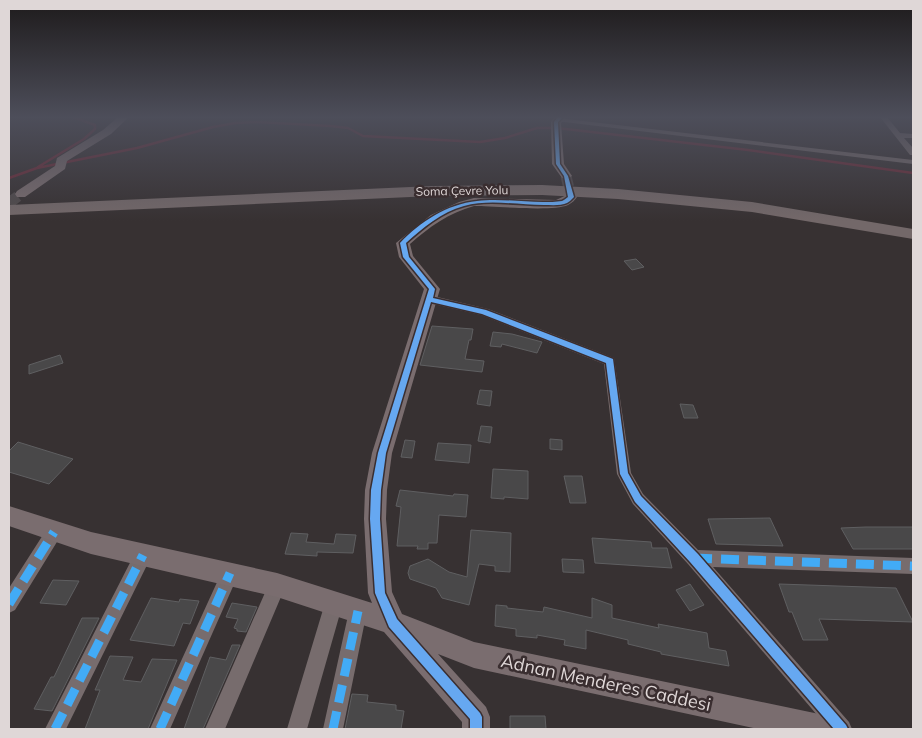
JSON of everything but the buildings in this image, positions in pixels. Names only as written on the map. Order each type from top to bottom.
[{"type":"highway","name":"Soma Çevre Yolu","points":[[15,198],[433,182],[547,183],[604,185],[702,193],[809,207],[913,226]]},
{"type":"highway","name":"Soma Çevre Yolu","points":[[9,210],[433,191],[542,190],[618,194],[752,207],[913,234]]},
{"type":"street","points":[[15,198],[79,151]]},
{"type":"street","points":[[558,151],[558,164],[566,176]]},
{"type":"street","points":[[824,151],[913,162]]},
{"type":"street","points":[[476,729],[476,717],[393,623],[380,593],[374,518],[382,453],[432,289],[406,257],[403,243],[436,216],[450,208],[474,202],[556,204],[565,202],[571,197]]},
{"type":"street","points":[[429,299],[484,312],[610,361],[624,474],[638,500],[694,558],[842,729]]},
{"type":"street","name":"Adnan Menderes Caddesi","points":[[9,516],[91,543],[277,585],[393,623],[474,655],[824,729]]},
{"type":"street","points":[[9,604],[54,532]]},
{"type":"street","points":[[55,729],[143,555]]},
{"type":"street","points":[[694,558],[913,566]]},
{"type":"street","points":[[160,729],[230,574]]},
{"type":"street","points":[[215,729],[277,585]]},
{"type":"street","points":[[297,729],[334,603]]},
{"type":"street","points":[[333,729],[358,611]]},
{"type":"waterway","points":[[38,167],[64,151]]},
{"type":"waterway","points":[[9,178],[37,168],[120,151]]},
{"type":"waterway","points":[[758,151],[913,173]]},
{"type":"tunnel","points":[[566,176],[571,197]]},
{"type":"tunnel","points":[[9,203],[21,194]]},
{"type":"marked path","points":[[9,604],[54,532]]},
{"type":"marked path","points":[[55,729],[143,555]]},
{"type":"marked path","points":[[694,558],[913,566]]},
{"type":"marked path","points":[[160,729],[230,573]]},
{"type":"marked path","points":[[333,729],[358,611]]},
{"type":"cycle path","points":[[476,729],[476,717],[393,623],[380,593],[375,519],[376,490],[382,453],[432,289],[406,257],[403,243],[437,216],[463,204],[492,201],[565,202],[571,197],[566,176],[558,164],[557,151]]},
{"type":"cycle path","points":[[429,299],[484,312],[610,361],[624,474],[638,499],[694,558],[842,729]]}]
